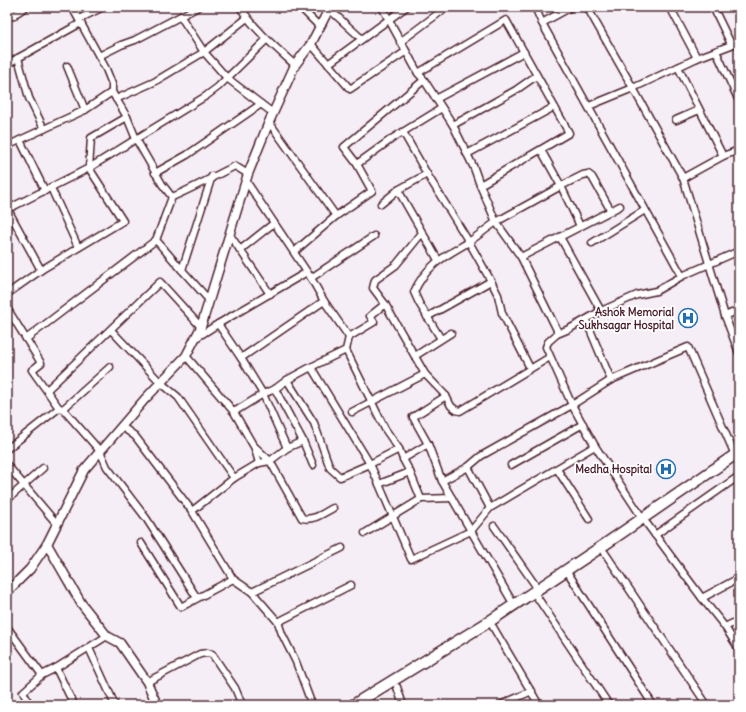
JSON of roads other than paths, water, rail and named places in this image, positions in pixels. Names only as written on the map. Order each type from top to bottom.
[{"type":"main road","points":[[564,577],[738,455]]},
{"type":"main road","points":[[353,705],[514,605],[538,593],[605,553],[645,521]]},
{"type":"main road","points":[[366,705],[493,627],[538,593]]},
{"type":"street","points":[[9,7],[14,16]]},
{"type":"street","points":[[7,19],[14,16],[26,7]]},
{"type":"street","points":[[72,7],[99,56],[112,84],[112,92],[127,117],[136,139],[155,173],[172,197]]},
{"type":"street","points":[[9,63],[103,7]]},
{"type":"street","points":[[99,56],[135,40],[198,7]]},
{"type":"street","points":[[240,7],[247,18],[266,40],[295,65]]},
{"type":"street","points":[[300,7],[320,27]]},
{"type":"street","points":[[382,7],[418,73],[453,125],[496,222],[521,257],[557,330],[557,334]]},
{"type":"street","points":[[328,64],[406,7]]},
{"type":"street","points":[[400,42],[447,7]]},
{"type":"street","points":[[535,7],[542,24],[589,106],[682,276]]},
{"type":"street","points":[[542,24],[571,7]]},
{"type":"street","points":[[587,7],[683,178],[725,316],[739,353]]},
{"type":"street","points":[[670,7],[697,58]]},
{"type":"street","points":[[713,7],[731,44]]},
{"type":"street","points":[[7,592],[30,569],[47,544],[84,470],[160,382],[186,356],[196,338],[202,327],[247,178],[269,122],[295,65],[311,44],[329,8],[362,39]]},
{"type":"street","points":[[181,17],[204,52],[227,78],[273,113]]},
{"type":"street","points":[[116,99],[154,82],[183,66],[204,52],[247,18]]},
{"type":"street","points":[[418,73],[506,20],[569,133],[480,185]]},
{"type":"street","points":[[41,270],[7,209],[89,168],[206,96],[266,40]]},
{"type":"street","points":[[589,106],[633,88],[697,58],[739,42]]},
{"type":"street","points":[[311,44],[350,89],[406,52]]},
{"type":"street","points":[[716,51],[739,101]]},
{"type":"street","points":[[436,99],[524,52]]},
{"type":"street","points":[[18,58],[29,98],[44,129]]},
{"type":"street","points":[[67,66],[85,110]]},
{"type":"street","points":[[678,67],[723,156]]},
{"type":"street","points":[[453,125],[516,90],[536,76]]},
{"type":"street","points":[[294,252],[336,216],[372,191],[358,164],[344,147],[424,80]]},
{"type":"street","points":[[7,146],[85,110],[112,92]]},
{"type":"street","points":[[155,173],[187,155],[261,104]]},
{"type":"street","points":[[467,154],[554,106]]},
{"type":"street","points":[[358,164],[403,132],[442,108]]},
{"type":"street","points":[[676,120],[699,110]]},
{"type":"street","points":[[7,294],[41,270],[123,220],[89,168],[91,138],[127,117]]},
{"type":"street","points":[[269,122],[336,216]]},
{"type":"street","points":[[403,132],[491,281],[498,295],[502,313],[530,368]]},
{"type":"street","points":[[20,140],[44,191]]},
{"type":"street","points":[[541,150],[561,186],[580,226]]},
{"type":"street","points":[[683,178],[723,156],[739,150]]},
{"type":"street","points":[[26,339],[156,240],[172,197],[235,166],[247,178],[324,301],[349,337]]},
{"type":"street","points":[[381,204],[398,190],[427,174]]},
{"type":"street","points":[[442,339],[427,317],[414,292],[419,281],[438,260],[469,242],[496,222],[583,175],[588,174],[592,177],[611,211]]},
{"type":"street","points":[[182,270],[212,176]]},
{"type":"street","points":[[51,188],[78,247]]},
{"type":"street","points":[[398,190],[438,260]]},
{"type":"street","points":[[521,257],[620,206]]},
{"type":"street","points":[[592,243],[645,210]]},
{"type":"street","points":[[240,250],[274,223]]},
{"type":"street","points":[[422,233],[396,265],[375,280],[372,288],[384,304],[425,374],[446,396],[451,406],[460,411],[550,357]]},
{"type":"street","points":[[230,235],[270,294]]},
{"type":"street","points":[[311,278],[374,236]]},
{"type":"street","points":[[560,237],[601,311]]},
{"type":"street","points":[[156,240],[209,300]]},
{"type":"street","points":[[739,251],[682,276],[656,292],[637,296],[601,311],[557,334],[548,342],[546,347],[572,405],[595,446],[645,521],[725,627],[739,649]]},
{"type":"street","points":[[196,338],[307,272]]},
{"type":"street","points":[[427,317],[491,281]]},
{"type":"street","points":[[47,390],[160,282],[202,327]]},
{"type":"street","points":[[241,358],[324,301]]},
{"type":"street","points":[[384,304],[370,316],[374,322],[349,337],[346,350],[385,429],[399,449],[421,500]]},
{"type":"street","points":[[7,308],[41,363],[32,370],[61,408],[100,451],[107,467],[146,518],[198,598]]},
{"type":"street","points":[[725,316],[739,310]]},
{"type":"street","points":[[586,320],[611,380]]},
{"type":"street","points":[[218,324],[264,394],[287,448]]},
{"type":"street","points":[[111,330],[160,382],[178,397],[234,478]]},
{"type":"street","points":[[414,356],[450,333]]},
{"type":"street","points":[[442,481],[468,467],[481,456],[572,405],[611,380],[688,347],[738,455]]},
{"type":"street","points":[[234,412],[287,380],[346,350]]},
{"type":"street","points":[[186,356],[234,412],[253,445],[259,464]]},
{"type":"street","points":[[7,449],[61,408],[110,367]]},
{"type":"street","points":[[311,367],[370,464],[411,558],[471,531],[490,508],[595,446]]},
{"type":"street","points":[[352,412],[372,403],[425,374]]},
{"type":"street","points":[[287,380],[314,423],[330,468],[340,477],[399,449]]},
{"type":"street","points":[[274,389],[304,441],[313,466]]},
{"type":"street","points":[[446,396],[413,417],[428,444],[442,481],[514,605]]},
{"type":"street","points":[[511,465],[583,424]]},
{"type":"street","points":[[121,426],[135,436],[192,511],[233,579],[252,592],[278,622],[282,634],[296,662],[312,705]]},
{"type":"street","points":[[192,511],[234,478],[259,464],[270,461],[287,448],[304,441]]},
{"type":"street","points":[[403,459],[428,444]]},
{"type":"street","points":[[253,445],[270,461],[302,518],[313,518],[333,508]]},
{"type":"street","points":[[7,465],[57,524]]},
{"type":"street","points":[[468,467],[490,508]]},
{"type":"street","points":[[7,500],[23,484],[43,468]]},
{"type":"street","points":[[557,469],[589,519]]},
{"type":"street","points":[[379,484],[410,472]]},
{"type":"street","points":[[655,535],[739,476]]},
{"type":"street","points":[[365,533],[421,500],[452,498]]},
{"type":"street","points":[[494,526],[609,705]]},
{"type":"street","points":[[141,543],[181,607],[233,579]]},
{"type":"street","points":[[47,544],[81,603],[107,636],[120,643],[147,682],[157,705]]},
{"type":"street","points":[[252,592],[342,548]]},
{"type":"street","points":[[605,553],[707,705]]},
{"type":"street","points":[[564,577],[653,705]]},
{"type":"street","points":[[702,598],[739,578]]},
{"type":"street","points":[[278,622],[351,585]]},
{"type":"street","points":[[725,627],[739,620]]},
{"type":"street","points":[[493,627],[539,705]]},
{"type":"street","points":[[7,628],[42,675]]},
{"type":"street","points":[[30,705],[23,692],[42,675],[56,668],[107,636]]},
{"type":"street","points":[[89,648],[114,705]]},
{"type":"street","points":[[147,682],[206,652],[212,654],[235,688],[242,705]]},
{"type":"street","points":[[56,668],[74,705]]},
{"type":"street","points":[[396,686],[403,705]]},
{"type":"street","points":[[500,705],[532,691]]},
{"type":"place","name":"Ashok Memorial Sukhsagar Hospital","points":[[688,318]]},
{"type":"place","name":"Medha Hospital","points":[[666,469]]}]
